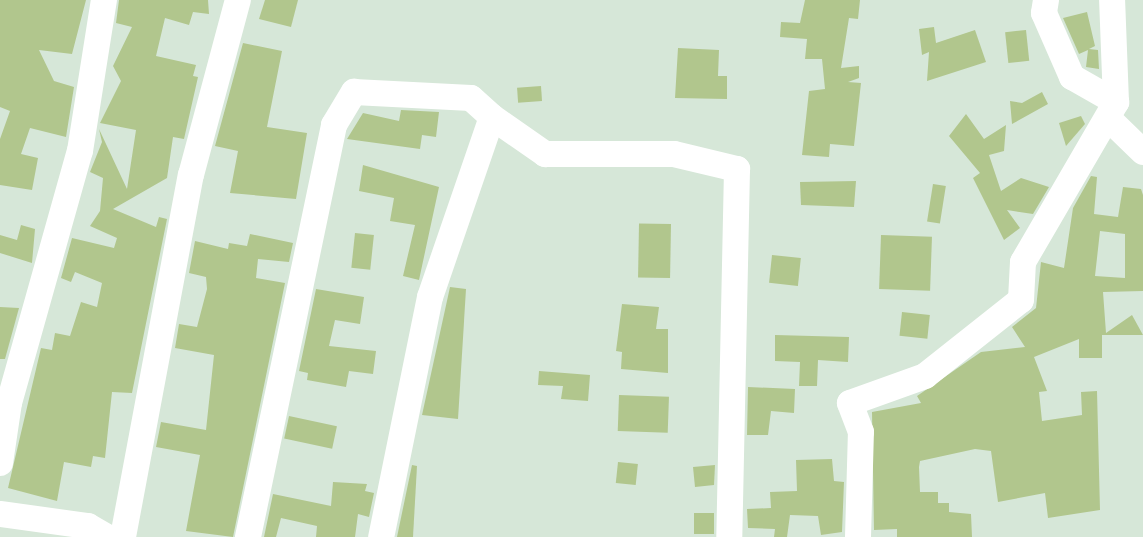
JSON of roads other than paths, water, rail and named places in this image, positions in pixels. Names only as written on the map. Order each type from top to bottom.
[{"type":"street","points":[[0,463],[9,403],[80,151],[104,0]]},
{"type":"street","points":[[123,537],[191,175],[238,0]]},
{"type":"street","points":[[1045,0],[1044,13],[1072,77],[1113,111],[1143,152]]},
{"type":"street","points":[[858,537],[861,432],[850,403],[925,376],[1021,300],[1023,262],[1113,111],[1112,0]]},
{"type":"street","points":[[248,537],[334,125],[354,92],[471,98],[492,117],[545,154],[674,154],[737,169],[729,537]]},
{"type":"street","points":[[381,537],[430,297],[492,117]]},
{"type":"street","points":[[0,514],[88,526],[107,537]]}]
